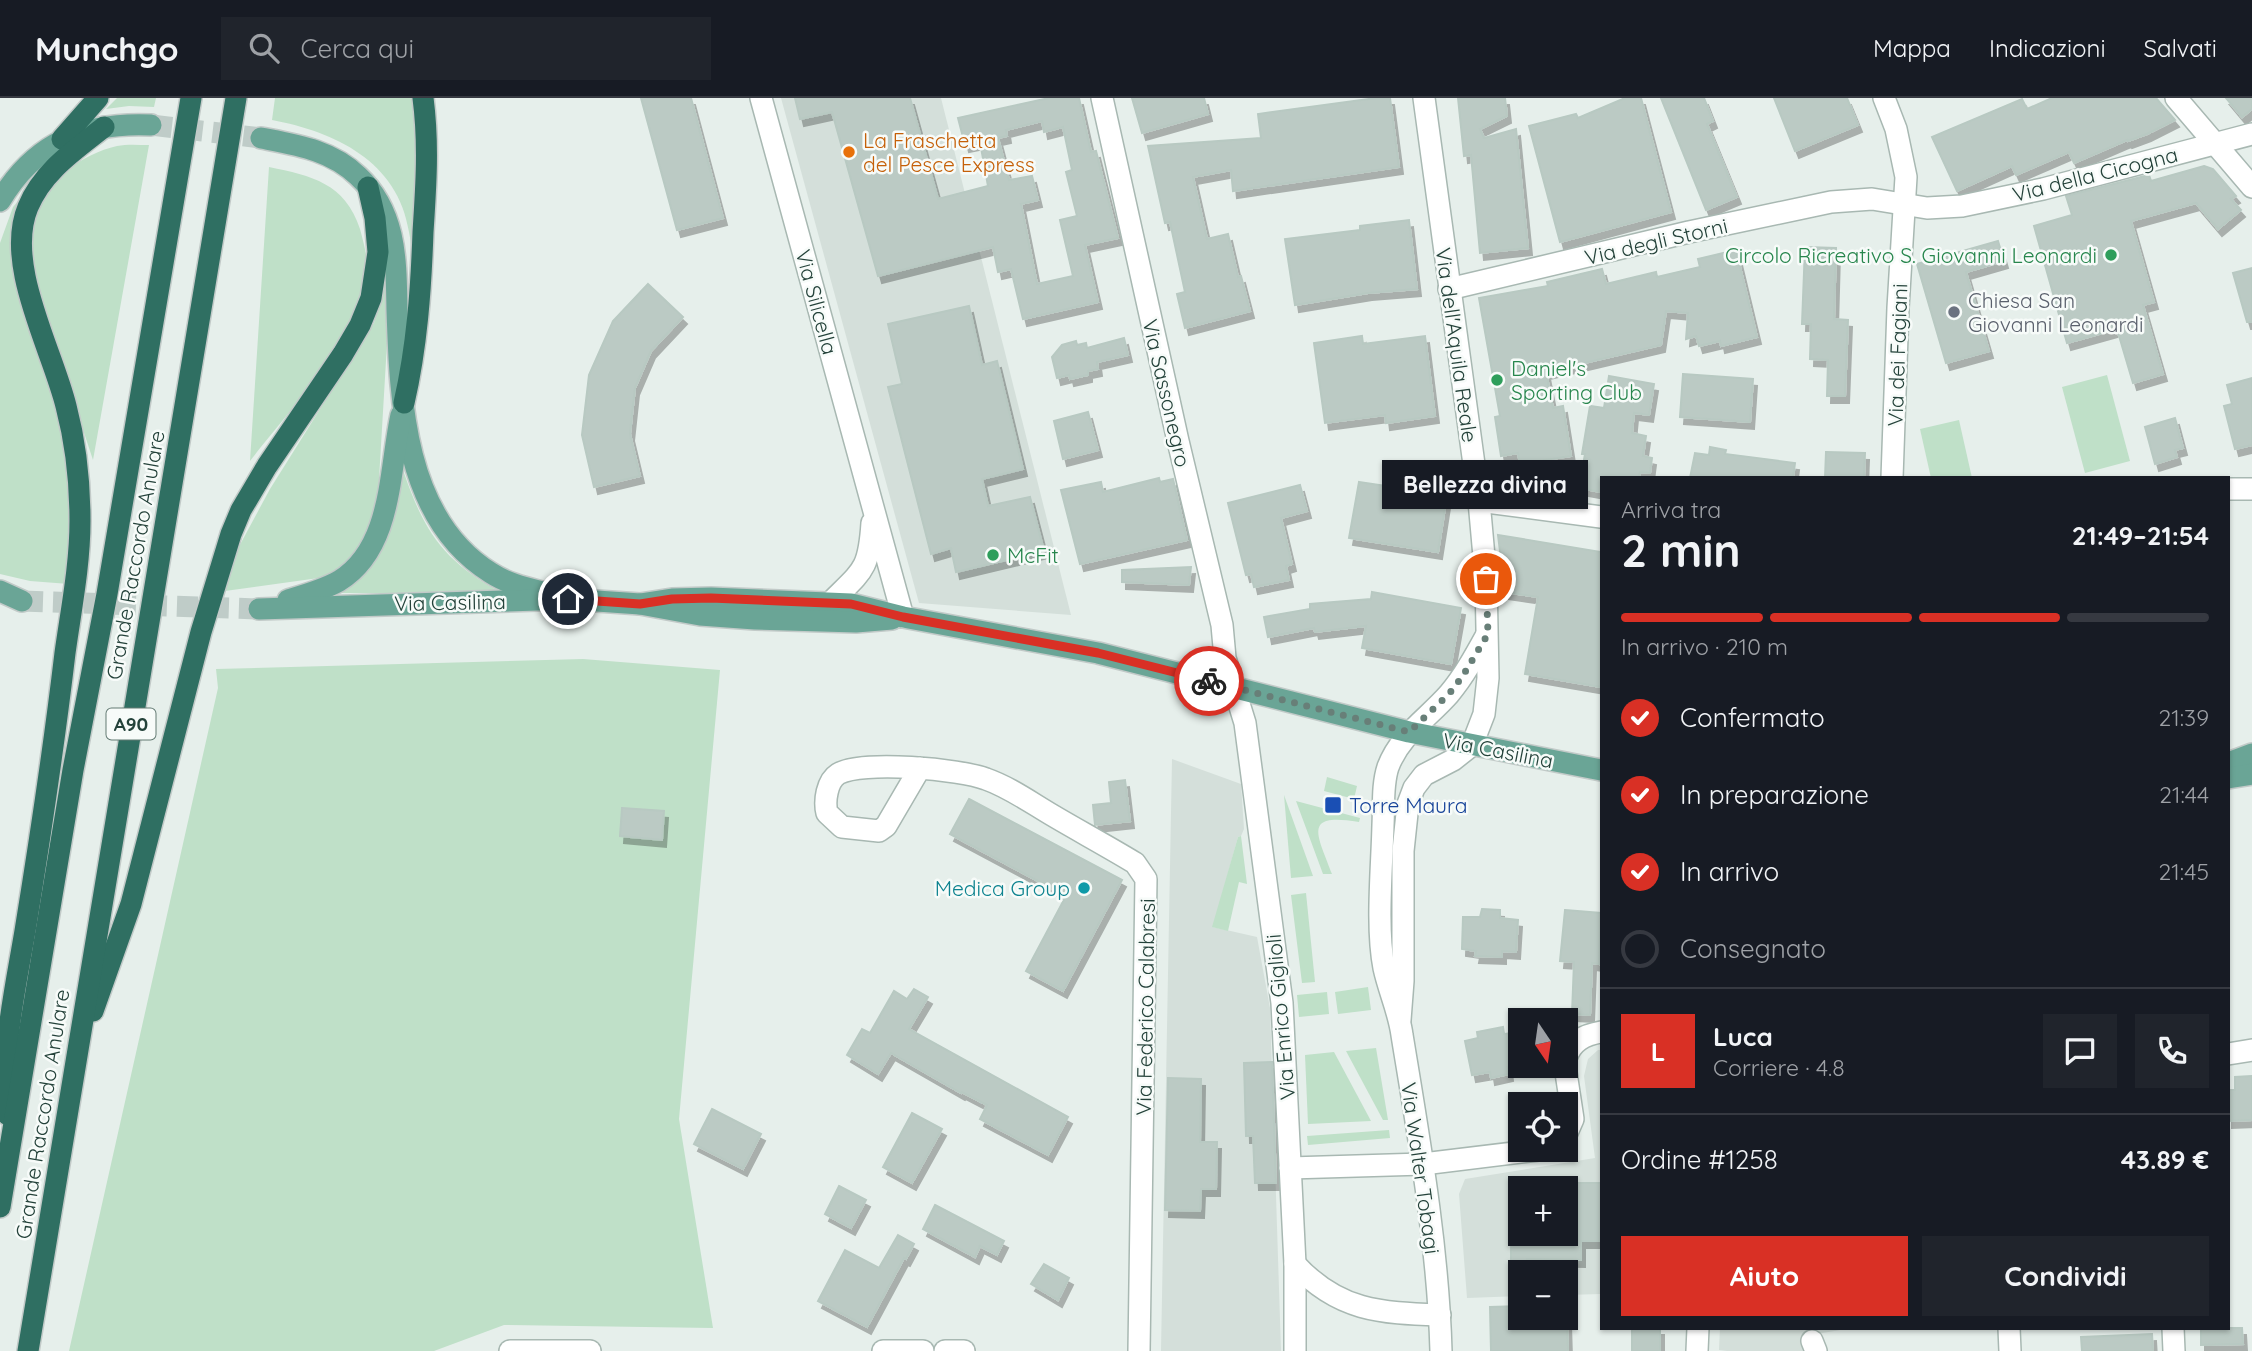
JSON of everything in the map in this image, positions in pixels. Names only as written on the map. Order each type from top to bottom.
[{"type":"highway","points":[[62,139],[98,98]]},
{"type":"highway","name":"Grande Raccordo Anulare","points":[[0,1207],[73,770],[121,515],[191,98]]},
{"type":"highway","name":"Grande Raccordo Anulare","points":[[28,1351],[236,98]]},
{"type":"highway","points":[[404,402],[414,359],[419,313],[427,149],[423,98]]},
{"type":"highway","points":[[11,1136],[5,1102],[4,1064],[48,787],[80,520],[74,438],[60,384],[28,286],[22,251],[22,229],[27,208],[40,185],[71,152],[104,127]]},
{"type":"highway","points":[[75,1059],[131,904],[205,620],[231,534],[241,510],[267,466],[344,354],[360,326],[371,298],[378,252],[375,218],[368,187]]},
{"type":"main road","points":[[0,201],[27,165],[62,139],[104,127],[151,125]]},
{"type":"main road","points":[[261,138],[301,146],[327,155],[349,168],[368,187],[387,220],[395,246],[404,402],[414,460],[421,484],[435,514],[455,543],[482,567],[501,579],[568,599]]},
{"type":"main road","name":"Via Casilina","points":[[404,402],[384,512],[365,556],[353,571],[335,583],[259,609],[568,599],[640,604],[712,617],[767,620],[856,622],[903,617]]},
{"type":"main road","points":[[0,591],[22,601],[0,599]]},
{"type":"main road","name":"Via Casilina","points":[[640,604],[672,599],[711,598],[831,602],[870,608],[903,617],[1098,653],[1409,732],[1600,770]]},
{"type":"main road","points":[[2230,762],[2252,754]]},
{"type":"main road","points":[[2230,778],[2252,774]]},
{"type":"street","name":"Via Silicella","points":[[761,98],[903,617]]},
{"type":"street","name":"Via Sassonegro","points":[[1102,98],[1222,625],[1225,659],[1234,687]]},
{"type":"street","name":"Via dell'Aquila Reale","points":[[1424,98],[1479,501],[1488,634],[1487,695],[1480,728],[1472,745]]},
{"type":"street","name":"Via dei Fagiani","points":[[1884,98],[1896,129],[1906,177],[1892,476]]},
{"type":"street","points":[[2176,98],[2252,187]]},
{"type":"street","name":"Via della Cicogna","points":[[1905,205],[1938,209],[2043,189],[2252,134]]},
{"type":"street","name":"Via degli Storni","points":[[1449,289],[1831,202],[1864,199],[1905,205]]},
{"type":"street","points":[[2230,489],[2252,489]]},
{"type":"street","points":[[1479,501],[1600,517]]},
{"type":"street","name":"Via Silicella","points":[[831,602],[867,563],[873,507]]},
{"type":"street","points":[[1409,732],[1449,694],[1488,634]]},
{"type":"street","name":"Via Enrico Giglioli","points":[[1234,687],[1245,723],[1282,1003],[1295,1264],[1294,1351]]},
{"type":"street","name":"Via Walter Tobagi","points":[[1409,732],[1389,765],[1384,800],[1382,957],[1400,1020],[1423,1164],[1440,1315],[1441,1351]]},
{"type":"street","name":"Via Walter Tobagi","points":[[1400,1020],[1403,981],[1402,879],[1408,804],[1414,788],[1424,775],[1453,760],[1472,745]]},
{"type":"street","name":"Via Federico Calabresi","points":[[920,768],[978,776],[1000,785],[1135,863],[1146,879],[1139,1351]]},
{"type":"street","points":[[1578,1040],[1600,1032]]},
{"type":"street","points":[[2230,1054],[2252,1050]]},
{"type":"street","points":[[1290,1168],[1423,1164],[1508,1154]]},
{"type":"street","points":[[1295,1264],[1318,1286],[1351,1305],[1384,1312],[1440,1315]]},
{"type":"street","points":[[1697,1351],[1698,1330]]},
{"type":"street","points":[[2009,1330],[2010,1351]]},
{"type":"street","points":[[2174,1330],[2174,1351]]},
{"type":"street","points":[[510,1351],[590,1351]]},
{"type":"street","points":[[883,1351],[923,1351]]},
{"type":"street","points":[[946,1351],[964,1351]]},
{"type":"shaded area","points":[[781,98],[941,98],[1071,615],[919,603]]},
{"type":"shaded area","points":[[1172,759],[1241,784],[1244,829],[1238,837],[1213,927],[1257,937],[1270,1008],[1281,1351],[1161,1351]]},
{"type":"shaded area","points":[[1600,1050],[1600,1294],[1578,1295],[1578,1260],[1508,1260],[1508,1296],[1467,1298],[1459,1194],[1465,1179],[1595,1158],[1584,1076],[1588,1059]]},
{"type":"shaded area","points":[[1720,1330],[1840,1330],[1805,1336],[1808,1351],[1719,1350]]},
{"type":"green space","points":[[117,98],[156,98],[154,107],[106,109]]},
{"type":"green space","points":[[275,98],[413,98],[418,170],[410,291],[409,232],[403,207],[392,186],[360,154],[340,142],[296,125],[272,120]]},
{"type":"green space","points":[[149,145],[93,460],[36,287],[31,252],[31,225],[38,204],[46,192],[78,162],[117,146]]},
{"type":"green space","points":[[269,167],[313,178],[346,201],[360,229],[366,253],[367,277],[351,323],[336,348],[301,398],[250,461]]},
{"type":"green space","points":[[30,187],[19,205],[12,226],[11,249],[16,288],[71,451],[69,584],[30,581],[0,574],[0,243],[13,207]]},
{"type":"green space","points":[[387,274],[391,276],[377,513],[370,532],[341,570],[326,577],[225,591],[229,565],[270,489],[374,323]]},
{"type":"green space","points":[[2107,375],[2130,461],[2085,473],[2062,387]]},
{"type":"green space","points":[[1959,420],[1972,476],[1931,476],[1920,429]]},
{"type":"green space","points":[[404,473],[420,513],[440,544],[466,570],[502,593],[338,593],[379,553],[392,525]]},
{"type":"green space","points":[[583,659],[720,670],[679,1119],[713,1328],[504,1325],[434,1351],[69,1351],[218,688],[216,669]]},
{"type":"green space","points":[[1327,777],[1357,786],[1354,799],[1324,791]]},
{"type":"green space","points":[[1284,795],[1313,876],[1291,878]]},
{"type":"green space","points":[[1296,801],[1360,818],[1359,822],[1328,820],[1321,824],[1318,830],[1332,874],[1323,874]]},
{"type":"green space","points":[[1241,836],[1247,884],[1239,882],[1228,931],[1212,927],[1238,837]]},
{"type":"green space","points":[[1306,893],[1315,982],[1302,983],[1291,895]]},
{"type":"green space","points":[[1368,987],[1371,1010],[1338,1014],[1335,992]]},
{"type":"green space","points":[[1327,992],[1329,1014],[1299,1017],[1297,995]]},
{"type":"green space","points":[[1376,1048],[1388,1120],[1383,1120],[1346,1051]]},
{"type":"green space","points":[[1334,1052],[1371,1121],[1308,1124],[1305,1055]]},
{"type":"green space","points":[[1389,1130],[1390,1138],[1308,1145],[1307,1136]]},
{"type":"building","points":[[641,98],[691,98],[723,218],[677,230]]},
{"type":"building","points":[[795,98],[910,98],[938,199],[988,186],[980,142],[965,145],[958,118],[1049,98],[1079,98],[1091,152],[1096,151],[1118,238],[1085,245],[1098,302],[1023,319],[1011,269],[998,272],[993,247],[878,276],[832,112],[800,119]],"holes":[[[1042,121],[1044,132],[1063,127],[1072,170],[1066,172],[1077,216],[1060,220],[1073,276],[1037,284],[1021,204],[1038,200],[1032,176],[1009,180],[998,138],[1007,136],[1006,130]]]},
{"type":"building","points":[[1132,98],[1204,98],[1208,114],[1142,133]]},
{"type":"building","points":[[1390,98],[1399,167],[1233,191],[1231,170],[1193,177],[1207,239],[1228,234],[1238,277],[1241,276],[1250,311],[1185,328],[1177,294],[1185,292],[1170,222],[1165,223],[1148,146],[1261,138],[1258,114]]},
{"type":"building","points":[[1458,98],[1505,98],[1507,116],[1480,129],[1484,138],[1516,129],[1528,248],[1480,253],[1471,155],[1464,156]]},
{"type":"building","points":[[1625,98],[1641,98],[1671,212],[1560,242],[1529,126],[1576,114],[1578,118]]},
{"type":"building","points":[[1661,98],[1704,98],[1713,121],[1707,124],[1737,197],[1706,210]]},
{"type":"building","points":[[1774,98],[1847,98],[1858,125],[1795,151]]},
{"type":"building","points":[[2052,98],[2156,98],[2175,120],[2074,163],[2069,152],[2016,175],[2012,166],[1957,191],[1932,137],[2022,99],[2027,109]]},
{"type":"building","points":[[2226,98],[2252,98],[2252,109],[2242,117]]},
{"type":"building","points":[[2204,166],[2213,169],[2236,196],[2231,199],[2241,210],[2218,229],[2196,203],[2131,221],[2154,302],[2143,305],[2163,374],[2133,383],[2117,329],[2067,343],[2034,226],[2072,215],[2066,196],[2149,175],[2151,181]]},
{"type":"building","points":[[1409,220],[1417,289],[1368,293],[1295,305],[1285,239],[1360,230],[1360,226]]},
{"type":"building","name":"Chiesa San Giovanni Leonardi","points":[[1998,241],[2004,261],[1966,272],[1989,351],[1946,363],[1917,264]]},
{"type":"building","points":[[1805,247],[1836,248],[1834,319],[1848,320],[1845,396],[1827,396],[1828,360],[1810,359],[1811,324],[1802,324]]},
{"type":"building","points":[[1736,250],[1757,337],[1721,346],[1720,341],[1699,346],[1696,336],[1686,339],[1688,313],[1666,311],[1661,345],[1546,372],[1553,408],[1563,406],[1571,456],[1520,464],[1518,453],[1501,456],[1495,417],[1500,416],[1479,298],[1548,286],[1547,282],[1602,269],[1606,284],[1656,272],[1657,277],[1700,267],[1698,259]]},
{"type":"building","points":[[2252,268],[2252,322],[2247,322],[2233,273]]},
{"type":"building","points":[[648,284],[683,317],[651,351],[635,388],[630,434],[640,476],[594,487],[582,435],[589,375],[613,321]]},
{"type":"building","points":[[969,306],[982,365],[997,361],[1023,469],[982,479],[988,506],[1030,497],[1044,551],[956,572],[951,548],[931,554],[888,387],[902,384],[888,324]]},
{"type":"building","points":[[1362,336],[1363,344],[1425,336],[1435,416],[1386,423],[1385,415],[1325,423],[1314,343]]},
{"type":"building","points":[[1124,338],[1128,355],[1097,362],[1098,369],[1088,371],[1088,375],[1070,379],[1069,375],[1057,378],[1052,357],[1062,345],[1076,341],[1077,345],[1086,343],[1087,348]]},
{"type":"building","points":[[1683,374],[1753,379],[1750,422],[1680,417]]},
{"type":"building","points":[[1609,376],[1654,384],[1649,415],[1634,413],[1632,433],[1646,436],[1643,456],[1652,458],[1650,473],[1640,472],[1639,476],[1600,476],[1600,492],[1579,488],[1590,406],[1604,408]]},
{"type":"building","points":[[2252,378],[2252,445],[2235,449],[2224,406],[2232,404],[2227,385]]},
{"type":"building","points":[[1088,412],[1098,450],[1063,459],[1054,421]]},
{"type":"building","points":[[2175,418],[2183,448],[2175,450],[2177,457],[2155,464],[2145,427]]},
{"type":"building","points":[[1710,447],[1726,450],[1725,454],[1795,463],[1793,476],[1690,476],[1695,453],[1709,455]]},
{"type":"building","points":[[1826,452],[1865,453],[1864,476],[1825,476]]},
{"type":"building","points":[[1159,478],[1160,482],[1173,479],[1187,540],[1080,564],[1061,490],[1101,482],[1103,492]]},
{"type":"building","points":[[1359,482],[1447,495],[1438,552],[1349,538]]},
{"type":"building","points":[[1300,485],[1307,511],[1281,518],[1292,564],[1286,566],[1289,580],[1254,587],[1251,574],[1246,575],[1228,503]]},
{"type":"building","points":[[1498,535],[1600,552],[1600,687],[1525,674],[1538,597],[1505,592]]},
{"type":"building","points":[[1191,567],[1189,585],[1122,582],[1122,570]]},
{"type":"building","points":[[1372,592],[1461,608],[1451,664],[1362,648],[1366,626],[1315,632],[1314,628],[1268,637],[1264,617],[1310,609],[1310,604],[1371,599]]},
{"type":"building","points":[[1125,780],[1130,821],[1095,825],[1093,805],[1111,803],[1109,782]]},
{"type":"building","name":"Medica Group","points":[[969,799],[1122,880],[1063,991],[1026,971],[1066,896],[950,834]]},
{"type":"building","points":[[622,808],[664,811],[662,840],[620,836]]},
{"type":"building","points":[[1482,909],[1500,910],[1500,918],[1518,920],[1516,952],[1502,951],[1502,957],[1475,956],[1476,951],[1462,949],[1463,917],[1480,917]]},
{"type":"building","points":[[1565,910],[1600,913],[1599,964],[1592,963],[1590,1015],[1578,1014],[1578,1008],[1572,1008],[1574,962],[1560,961]]},
{"type":"building","points":[[914,989],[928,997],[909,1029],[1068,1117],[1048,1155],[980,1119],[987,1105],[891,1053],[878,1074],[847,1055],[862,1029],[870,1033],[894,991],[907,999]]},
{"type":"building","points":[[1503,1027],[1504,1034],[1508,1034],[1508,1074],[1491,1078],[1490,1072],[1472,1075],[1465,1041],[1478,1038],[1477,1032]]},
{"type":"building","points":[[1272,1062],[1276,1183],[1255,1183],[1253,1136],[1246,1136],[1244,1063]]},
{"type":"building","points":[[2252,1076],[2252,1120],[2230,1121],[2230,1090],[2235,1090],[2235,1077]]},
{"type":"building","points":[[1168,1078],[1201,1079],[1200,1142],[1217,1142],[1216,1189],[1201,1189],[1200,1211],[1165,1210]]},
{"type":"building","points":[[712,1109],[761,1134],[743,1169],[694,1144]]},
{"type":"building","points":[[912,1113],[942,1129],[912,1183],[883,1167]]},
{"type":"building","points":[[1578,1183],[1600,1183],[1600,1241],[1581,1241],[1581,1260],[1511,1260],[1511,1246],[1578,1246]]},
{"type":"building","points":[[839,1186],[866,1200],[851,1228],[825,1214]]},
{"type":"building","points":[[935,1205],[1004,1241],[997,1255],[980,1246],[975,1257],[923,1229]]},
{"type":"building","points":[[898,1235],[914,1244],[867,1327],[818,1301],[845,1250],[879,1268]]},
{"type":"building","points":[[1044,1264],[1069,1278],[1058,1300],[1031,1284]]},
{"type":"building","points":[[1508,1306],[1508,1330],[1567,1330],[1568,1351],[1491,1351],[1490,1307]]},
{"type":"building","points":[[2242,1328],[2243,1344],[2201,1345],[2201,1330]]},
{"type":"building","points":[[1632,1330],[1660,1330],[1660,1351],[1632,1351]]},
{"type":"building","points":[[2152,1334],[2153,1351],[2082,1351],[2081,1337]]},
{"type":"tunnel","points":[[151,125],[261,138]]},
{"type":"tunnel","points":[[22,601],[259,609]]},
{"type":"way so far","points":[[1209,681],[1409,732],[1449,694],[1488,634],[1486,579]]},
{"type":"place","name":"La Fraschetta del Pesce Express","points":[[849,152]]},
{"type":"place","name":"Circolo Ricreativo S. Giovanni Leonardi","points":[[2111,255]]},
{"type":"place","name":"Chiesa San Giovanni Leonardi","points":[[1954,312]]},
{"type":"place","name":"Daniel's Sporting Club","points":[[1497,380]]},
{"type":"place","name":"McFit","points":[[993,555]]},
{"type":"place","name":"Bellezza divina","points":[[1486,579]]},
{"type":"place","name":"Torre Maura","points":[[1333,805]]},
{"type":"place","name":"Medica Group","points":[[1084,888]]},
{"type":"route","points":[[568,599],[640,604],[672,599],[711,598],[851,604],[903,617],[1098,653],[1209,681]]}]
